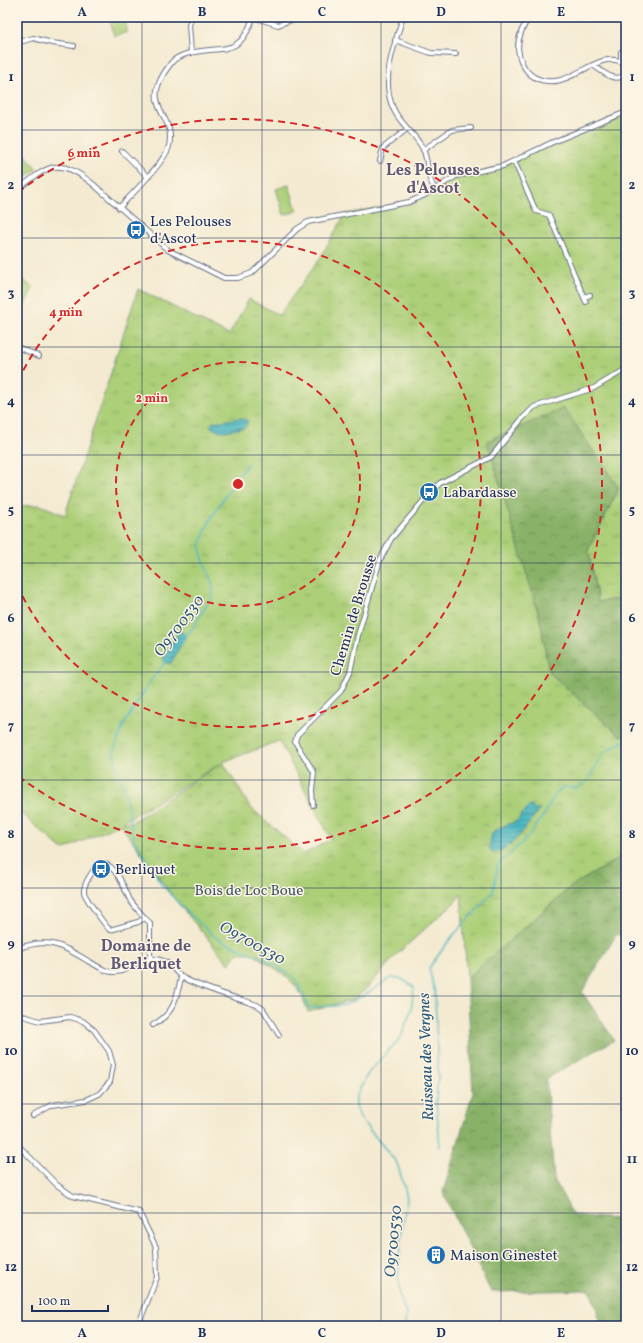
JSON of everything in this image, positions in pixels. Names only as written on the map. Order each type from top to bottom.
[{"type":"street","points":[[191,53],[188,25],[192,17]]},
{"type":"street","points":[[119,208],[166,153],[170,140],[156,102],[156,91],[173,60],[191,53],[238,45],[246,36],[253,17],[278,25],[299,17]]},
{"type":"street","points":[[403,17],[389,63],[390,95],[394,112],[424,150],[430,184],[435,189]]},
{"type":"street","points":[[530,17],[523,29],[518,44],[521,60],[531,75],[546,81],[555,82],[564,80],[593,65],[610,59],[621,61],[626,64]]},
{"type":"street","points":[[17,42],[33,38],[52,43],[74,46]]},
{"type":"street","points":[[396,40],[431,53],[456,54]]},
{"type":"street","points":[[621,61],[621,52],[626,49]]},
{"type":"street","points":[[593,65],[612,78],[618,78],[626,74]]},
{"type":"street","points":[[17,190],[41,171],[54,167],[74,170],[93,184],[168,250],[217,275],[234,279],[247,276],[256,270],[297,229],[308,222],[403,204],[419,198],[460,175],[490,170],[514,161],[553,142],[626,112]]},
{"type":"street","points":[[424,150],[452,130],[464,127],[471,128]]},
{"type":"street","points":[[380,161],[383,148],[408,129]]},
{"type":"street","points":[[122,151],[147,176]]},
{"type":"street","points":[[514,161],[536,211],[549,215],[586,302]]},
{"type":"street","points":[[584,297],[590,295]]},
{"type":"street","points":[[17,347],[38,356]]},
{"type":"street","name":"Chemin de Brousse","points":[[313,805],[312,792],[314,772],[296,742],[297,735],[341,691],[350,672],[358,635],[380,560],[391,539],[440,483],[491,457],[521,420],[534,407],[578,395],[594,388],[626,369]]},
{"type":"street","points":[[145,918],[116,930],[110,930],[107,928],[84,892],[96,867],[103,864],[109,866],[125,887],[130,900],[150,923],[150,959]]},
{"type":"street","points":[[17,948],[41,942],[56,944],[102,969],[112,972],[122,972],[150,959],[162,961],[171,965],[182,978],[195,984],[257,1005],[263,1009],[280,1036]]},
{"type":"street","points":[[154,1026],[166,1018],[173,1006],[182,978]]},
{"type":"street","points":[[17,1014],[40,1021],[70,1017],[83,1021],[94,1030],[109,1051],[113,1065],[110,1082],[99,1094],[86,1100],[52,1105],[33,1116]]},
{"type":"street","points":[[17,1144],[57,1185],[73,1196],[139,1212],[156,1247],[157,1277],[138,1326]]},
{"type":"green space","points":[[109,17],[124,17],[128,32],[114,36]]},
{"type":"green space","name":"Bois de Loc Boue","points":[[626,112],[626,598],[598,602],[588,550],[619,488],[520,548],[540,619],[549,672],[620,736],[626,737],[626,854],[572,886],[467,978],[461,893],[455,902],[397,954],[371,984],[355,999],[308,1012],[302,996],[295,985],[282,973],[251,953],[237,953],[229,964],[177,902],[120,824],[63,850],[17,810],[17,506],[40,505],[65,515],[138,289],[229,335],[249,299],[279,315],[319,260],[345,214],[409,202],[449,180],[490,170]],"holes":[[[279,741],[331,839],[304,854],[250,807],[223,762]],[[220,764],[132,822],[121,823]]]},
{"type":"green space","points":[[17,144],[37,169],[24,178],[17,171]]},
{"type":"green space","points":[[289,185],[297,211],[284,215],[276,189]]},
{"type":"green space","points":[[17,275],[33,288],[21,312],[17,310]]},
{"type":"green space","points":[[564,408],[619,488],[588,550],[598,602],[626,598],[626,737],[620,736],[549,672],[540,619],[487,441]]},
{"type":"green space","points":[[626,854],[626,934],[616,935],[582,992],[614,1040],[546,1079],[554,1179],[573,1215],[626,1220],[626,1326],[602,1326],[590,1290],[491,1292],[443,1192],[473,1093],[467,978],[572,886]]},
{"type":"water","points":[[241,418],[248,421],[245,427],[223,431],[211,427],[211,424],[214,422]]},
{"type":"water","points":[[179,632],[184,633],[186,636],[171,663],[166,663],[163,659]]},
{"type":"water","points":[[531,804],[533,810],[540,808],[520,835],[508,846],[493,853],[489,848],[492,833],[501,827],[517,821]]},
{"type":"waterway","name":"O9700530","points":[[183,634],[189,633],[212,598],[212,584],[201,552],[201,545],[204,535],[220,503],[247,464]]},
{"type":"waterway","name":"O9700530","points":[[165,662],[152,679],[124,724],[114,751],[116,764],[127,800],[133,837],[162,885],[185,910],[218,939],[267,960],[295,978],[309,1008],[345,1005],[365,995],[390,978],[400,978],[414,987],[411,1011],[401,1037],[369,1072],[356,1096],[356,1106],[360,1118],[397,1163],[405,1189],[407,1199],[401,1237],[398,1279],[401,1300],[406,1313],[405,1326]]},
{"type":"waterway","name":"Ruisseau des Vergnes","points":[[440,1147],[436,1101],[438,1079],[435,993],[429,968],[450,939],[493,892],[498,864],[533,831],[556,793],[564,787],[577,788],[588,780],[603,753],[626,740]]},
{"type":"place","name":"Les Pelouses d'Ascot","points":[[136,230]]},
{"type":"place","name":"Labardasse","points":[[429,492]]},
{"type":"place","name":"Berliquet","points":[[101,869]]},
{"type":"place","name":"Maison Ginestet","points":[[436,1255]]},
{"type":"district","name":"Les Pelouses d'Ascot","points":[[433,178]]},
{"type":"district","name":"Domaine de Berliquet","points":[[146,954]]}]
